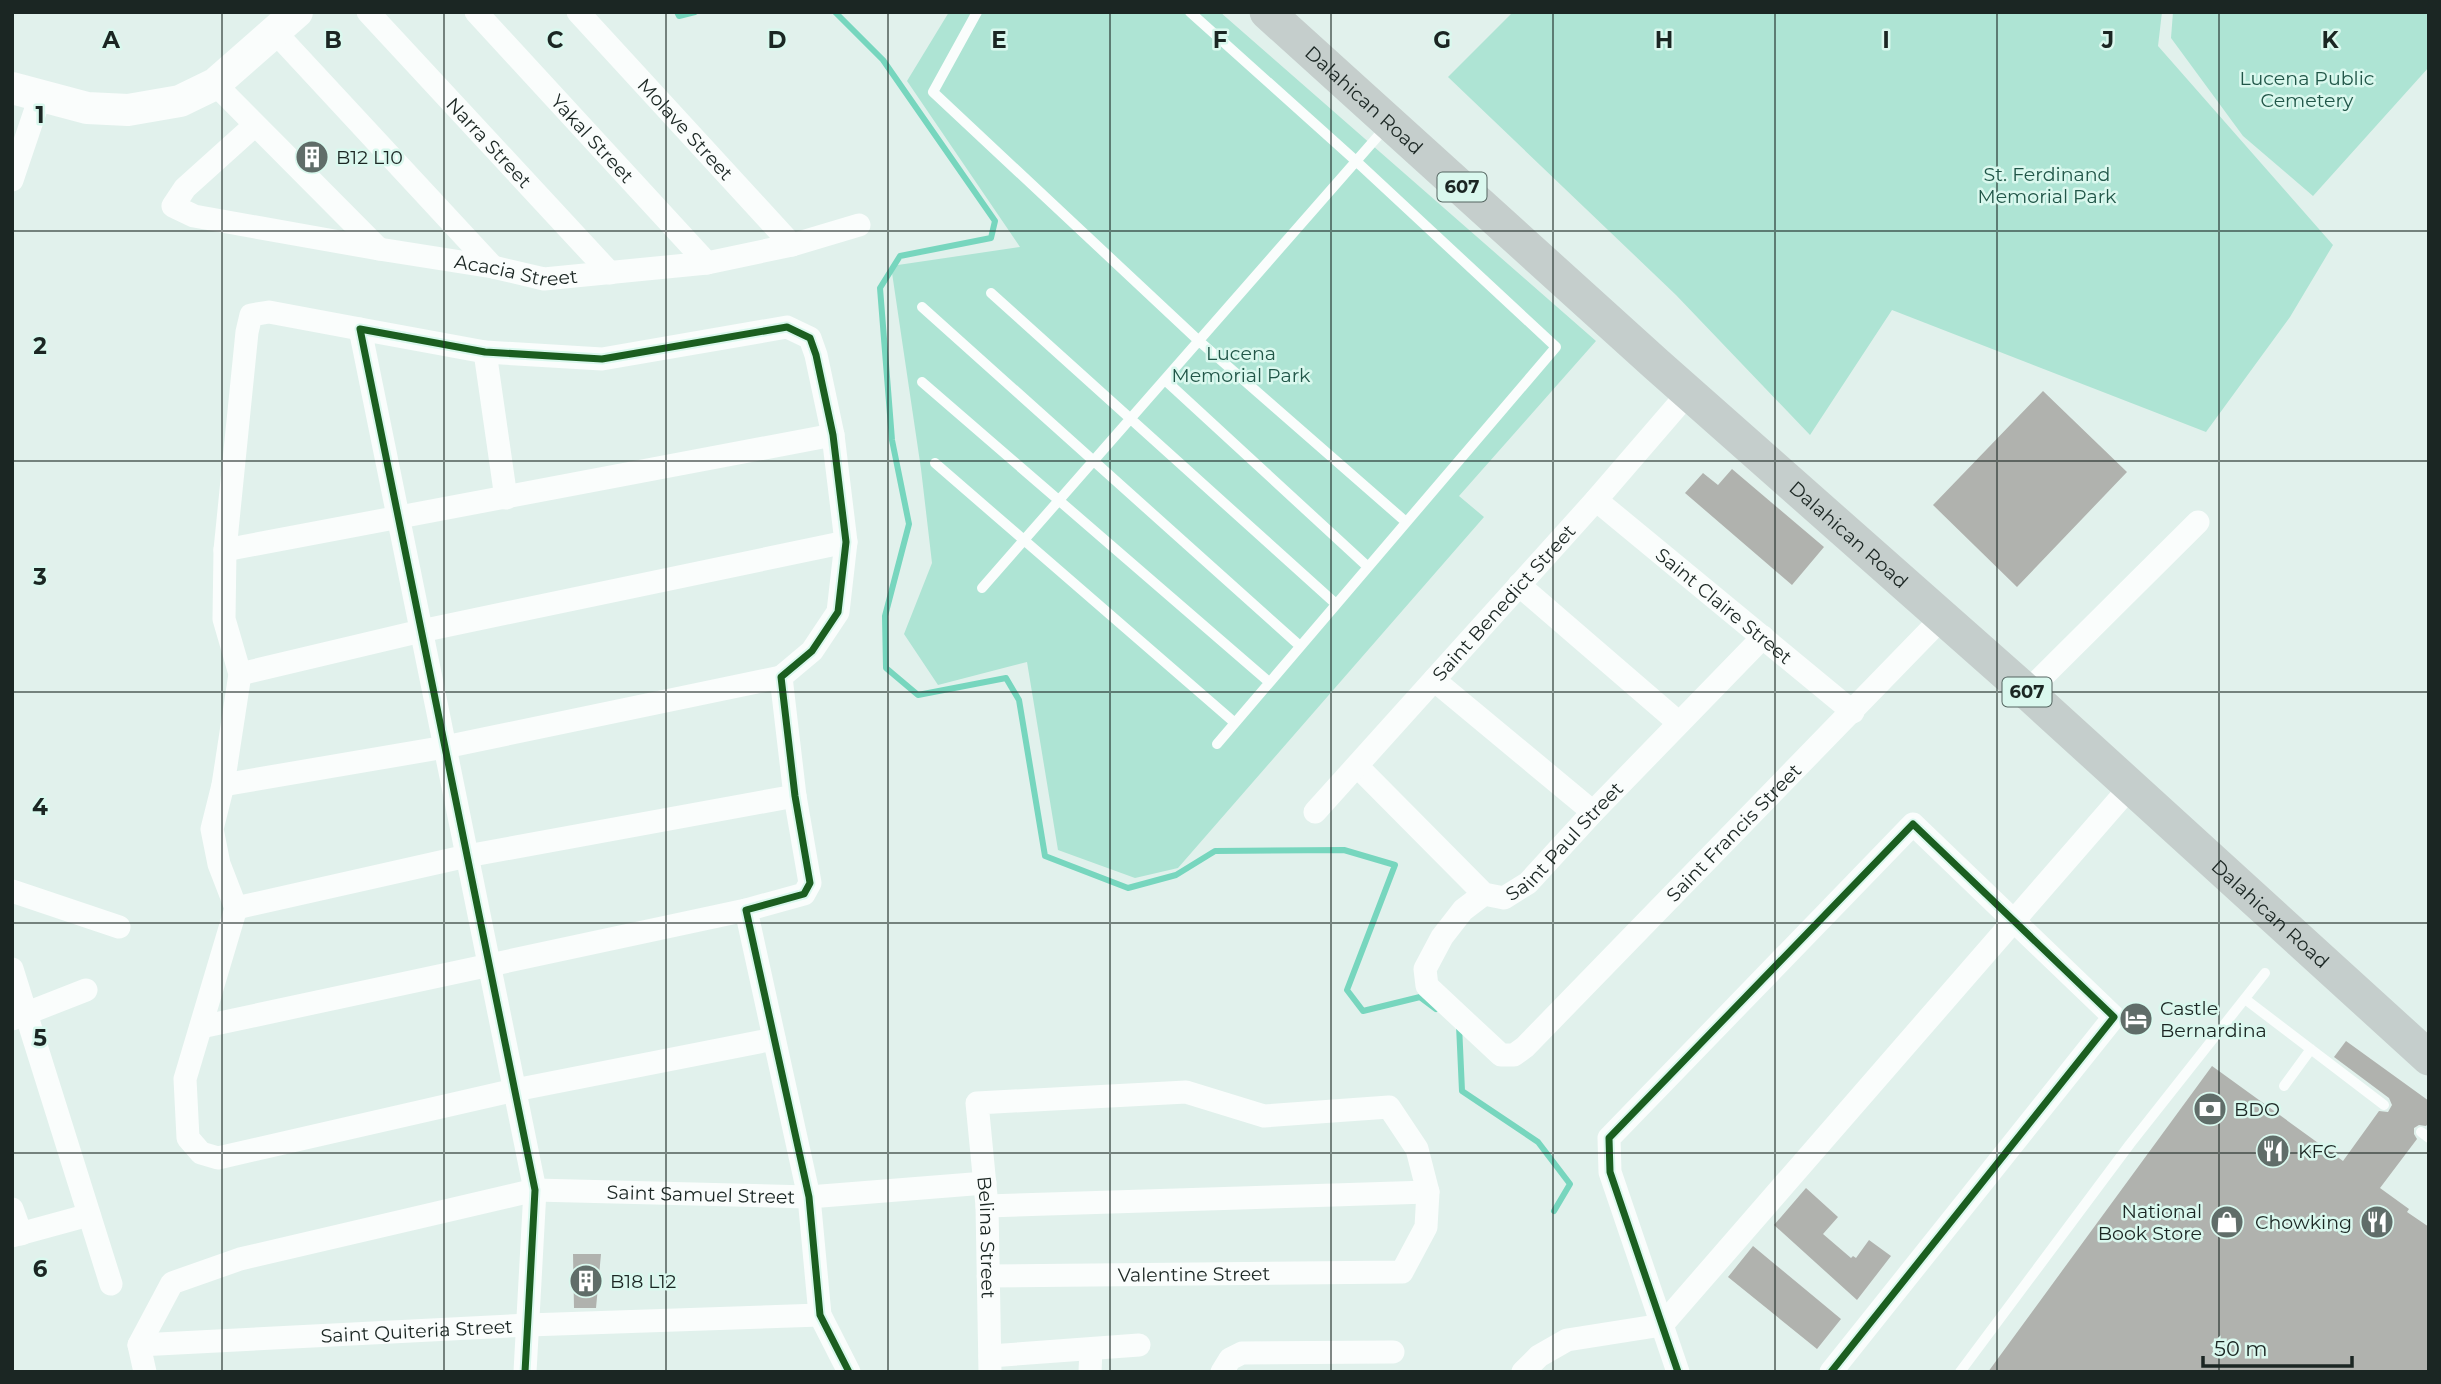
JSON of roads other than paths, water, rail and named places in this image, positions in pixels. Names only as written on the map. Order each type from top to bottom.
[{"type":"main road","name":"Dalahican Road","points":[[1266,12],[1656,364],[1690,391],[2028,692],[2429,1058]]},
{"type":"street","name":"Narra Street","points":[[368,12],[610,273]]},
{"type":"street","name":"Yakal Street","points":[[476,12],[707,263]]},
{"type":"street","name":"Molave Street","points":[[578,12],[792,245]]},
{"type":"street","points":[[12,180],[26,92],[87,108],[128,110],[180,101],[215,84],[286,22],[494,267]]},
{"type":"street","points":[[215,84],[379,249]]},
{"type":"street","name":"Acacia Street","points":[[256,125],[185,188],[173,206],[194,216],[494,267],[544,279],[707,263],[792,245],[859,225]]},
{"type":"street","points":[[223,785],[445,747],[781,677],[812,651],[838,612],[846,542],[833,436],[816,355],[810,338],[787,327],[602,359],[485,352],[269,312],[251,315],[247,332],[225,550],[224,619],[240,674],[223,785],[212,829],[219,864],[236,908],[185,1079],[188,1138],[201,1153],[218,1158],[515,1090],[774,1040]]},
{"type":"street","points":[[360,329],[535,1190],[525,1372]]},
{"type":"street","points":[[485,352],[506,498]]},
{"type":"street","name":"Saint Benedict Street","points":[[1315,812],[1596,500],[1690,391]]},
{"type":"street","points":[[225,550],[833,436]]},
{"type":"street","name":"Saint Claire Street","points":[[1596,500],[1853,712]]},
{"type":"street","points":[[2028,692],[2198,522]]},
{"type":"street","points":[[240,674],[421,631],[846,542]]},
{"type":"street","points":[[1519,585],[1679,723]]},
{"type":"street","name":"Saint Francis Street","points":[[1484,894],[1464,910],[1442,937],[1426,969],[1427,986],[1502,1055],[1514,1055],[1525,1047],[1943,617]]},
{"type":"street","name":"Saint Paul Street","points":[[1357,766],[1484,894],[1504,898],[1528,883],[1763,637]]},
{"type":"street","points":[[201,1027],[746,910],[804,894],[810,883],[781,677]]},
{"type":"street","points":[[1434,680],[1593,812]]},
{"type":"street","points":[[1523,1372],[1539,1356],[1567,1340],[1662,1325],[2131,786]]},
{"type":"street","points":[[236,908],[467,856],[796,796]]},
{"type":"street","points":[[1678,1372],[1610,1172],[1609,1138],[1913,824],[2114,1017],[1831,1372]]},
{"type":"street","points":[[12,891],[119,927]]},
{"type":"street","points":[[746,910],[809,1197],[985,1183]]},
{"type":"street","points":[[12,969],[19,1016],[111,1284]]},
{"type":"street","points":[[19,1016],[86,990]]},
{"type":"street","name":"Belina Street","points":[[990,1364],[987,1206],[977,1104],[1186,1092],[1264,1116],[1389,1107],[1418,1149],[1428,1192]]},
{"type":"street","name":"Saint Samuel Street","points":[[139,1345],[172,1283],[240,1259],[535,1190],[809,1197],[820,1315],[849,1372]]},
{"type":"street","points":[[987,1206],[1428,1192]]},
{"type":"street","name":"Valentine Street","points":[[988,1276],[1402,1272],[1426,1227],[1428,1192]]},
{"type":"street","points":[[12,1209],[17,1235],[89,1215]]},
{"type":"street","name":"Saint Quiteria Street","points":[[139,1345],[528,1325],[820,1315]]},
{"type":"street","points":[[139,1345],[145,1372]]},
{"type":"street","points":[[990,1364],[1091,1349],[1139,1346]]},
{"type":"street","points":[[1090,1372],[1091,1349]]},
{"type":"street","points":[[1222,1372],[1230,1359],[1242,1353],[1393,1352]]},
{"type":"lane","points":[[977,12],[933,92],[1199,341],[1406,522]]},
{"type":"lane","points":[[1190,12],[1356,161],[1556,347],[1216,744]]},
{"type":"lane","points":[[982,588],[1390,123]]},
{"type":"lane","points":[[991,293],[1336,604]]},
{"type":"lane","points":[[922,307],[1300,646]]},
{"type":"lane","points":[[1165,380],[1368,566]]},
{"type":"lane","points":[[922,382],[1269,682]]},
{"type":"lane","points":[[935,463],[1235,723]]},
{"type":"lane","points":[[1960,1372],[2130,1144],[2265,973]]},
{"type":"lane","points":[[2245,999],[2384,1105]]},
{"type":"lane","points":[[2284,1086],[2311,1049]]},
{"type":"waterway","points":[[677,12],[679,16],[695,12]]},
{"type":"waterway","points":[[835,12],[883,60],[995,221],[991,238],[900,256],[880,288],[892,440],[909,524],[885,616],[886,668],[918,695],[1006,678],[1019,700],[1045,856],[1128,888],[1176,875],[1215,851],[1344,850],[1395,865],[1347,990],[1363,1011],[1420,997],[1436,1009]]},
{"type":"waterway","points":[[1459,1025],[1462,1091],[1538,1142],[1570,1184],[1554,1211]]},
{"type":"place","name":"B12 L10","points":[[312,157]]},
{"type":"place","name":"Castle Bernardina","points":[[2136,1019]]},
{"type":"place","name":"BDO","points":[[2210,1109]]},
{"type":"place","name":"KFC","points":[[2273,1151]]},
{"type":"place","name":"National Book Store","points":[[2227,1222]]},
{"type":"place","name":"Chowking","points":[[2377,1222]]},
{"type":"place","name":"B18 L12","points":[[586,1281]]},
{"type":"park label","name":"Lucena Public Cemetery","points":[[2307,89]]},
{"type":"park label","name":"St. Ferdinand Memorial Park","points":[[2047,185]]},
{"type":"park label","name":"Lucena Memorial Park","points":[[1241,364]]}]
